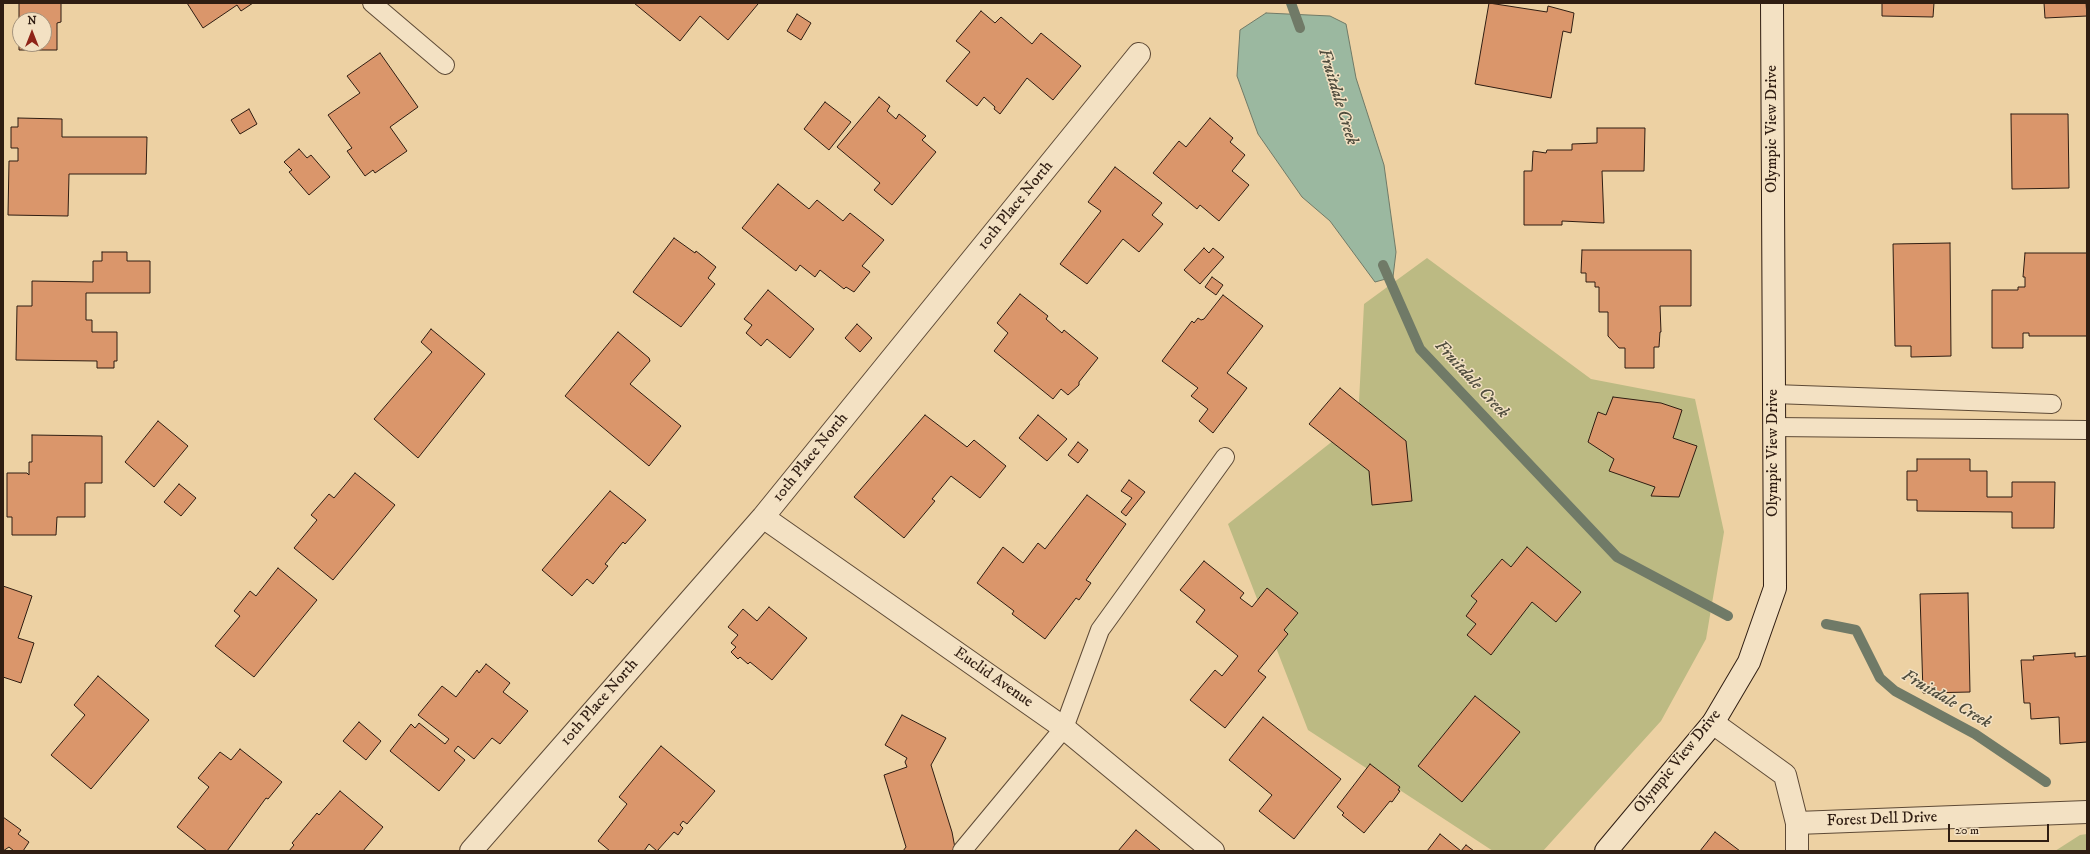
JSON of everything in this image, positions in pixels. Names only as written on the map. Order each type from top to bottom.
[{"type":"street","name":"Olympic View Drive","points":[[1606,851],[1713,722],[1749,662],[1775,588],[1772,3]]},
{"type":"street","name":"10th Place North","points":[[471,851],[763,517],[1139,54]]},
{"type":"street","name":"Euclid Avenue","points":[[763,517],[1064,728],[1214,851]]},
{"type":"street","points":[[1713,722],[1785,775],[1797,823],[1797,851]]},
{"type":"street","name":"Forest Dell Drive","points":[[1797,823],[2087,812]]},
{"type":"lane","points":[[372,3],[445,65]]},
{"type":"lane","points":[[1774,394],[2052,404]]},
{"type":"lane","points":[[1774,427],[2087,430]]},
{"type":"lane","points":[[962,851],[1064,728],[1100,630],[1225,457]]},
{"type":"shaded area","points":[[1427,258],[1591,379],[1695,399],[1724,532],[1706,639],[1661,721],[1543,851],[1493,851],[1308,730],[1228,524],[1358,421],[1364,304]]},
{"type":"shaded area","points":[[2087,834],[2087,851],[2055,851],[2080,835]]},
{"type":"water","points":[[1266,13],[1330,16],[1346,24],[1356,78],[1384,165],[1396,252],[1393,277],[1375,282],[1330,221],[1302,197],[1258,134],[1237,76],[1240,30]]},
{"type":"building","points":[[19,3],[61,3],[61,22],[57,23],[57,50],[52,50],[52,12],[19,12]]},
{"type":"building","points":[[187,3],[253,3],[241,11],[237,5],[203,28]]},
{"type":"building","points":[[634,3],[758,4],[728,40],[700,16],[680,41]]},
{"type":"building","points":[[1489,3],[1547,12],[1548,6],[1574,13],[1571,33],[1563,31],[1551,98],[1475,84]]},
{"type":"building","points":[[1882,3],[1934,3],[1933,17],[1882,16]]},
{"type":"building","points":[[2044,3],[2086,3],[2087,16],[2045,18]]},
{"type":"building","points":[[981,11],[995,23],[1001,17],[1032,44],[1041,33],[1081,66],[1053,100],[1027,78],[1000,114],[984,97],[977,106],[946,81],[970,52],[956,41]]},
{"type":"building","points":[[797,14],[811,23],[801,40],[787,31]]},
{"type":"building","points":[[380,53],[418,107],[390,127],[407,151],[375,173],[373,170],[365,176],[347,151],[352,148],[328,115],[360,93],[347,76]]},
{"type":"building","points":[[879,97],[890,106],[887,111],[896,119],[899,114],[926,136],[922,140],[936,152],[892,205],[874,190],[880,183],[837,147]]},
{"type":"building","points":[[825,102],[851,122],[829,150],[804,129]]},
{"type":"building","points":[[249,109],[257,124],[240,134],[231,120]]},
{"type":"building","points":[[2011,114],[2068,114],[2069,188],[2012,189]]},
{"type":"building","points":[[18,118],[62,119],[62,137],[147,137],[146,174],[69,174],[68,216],[8,215],[9,161],[18,161],[18,148],[11,148],[11,127],[18,127]]},
{"type":"building","points":[[1210,118],[1233,138],[1230,142],[1245,155],[1232,171],[1249,185],[1219,221],[1200,205],[1197,209],[1153,173],[1179,141],[1186,147]]},
{"type":"building","points":[[1597,128],[1645,128],[1644,171],[1602,171],[1604,223],[1562,221],[1562,225],[1524,225],[1524,171],[1532,171],[1533,151],[1546,153],[1547,150],[1572,150],[1572,144],[1597,143]]},
{"type":"building","points":[[299,149],[307,158],[311,155],[330,177],[309,195],[289,172],[292,170],[284,162]]},
{"type":"building","points":[[1115,167],[1162,203],[1152,215],[1163,224],[1139,252],[1123,239],[1087,284],[1060,264],[1101,211],[1088,202]]},
{"type":"building","points":[[778,184],[809,209],[817,200],[843,221],[850,213],[884,240],[862,266],[870,272],[854,292],[846,287],[844,289],[820,270],[815,277],[800,265],[796,271],[742,228]]},
{"type":"building","points":[[674,238],[695,253],[696,251],[716,267],[708,278],[715,284],[681,327],[633,292]]},
{"type":"building","points":[[1950,243],[1951,356],[1911,357],[1911,346],[1895,346],[1893,244]]},
{"type":"building","points":[[1204,248],[1209,253],[1213,248],[1224,257],[1200,284],[1184,270]]},
{"type":"building","points":[[1582,250],[1691,250],[1691,306],[1660,306],[1661,332],[1659,347],[1654,347],[1654,368],[1625,368],[1625,348],[1619,348],[1608,336],[1608,312],[1599,312],[1599,287],[1595,287],[1595,282],[1586,282],[1586,273],[1581,273]]},
{"type":"building","points":[[102,252],[127,252],[127,261],[150,261],[150,293],[86,293],[86,320],[92,320],[92,332],[117,332],[117,361],[114,361],[114,368],[97,368],[97,361],[16,360],[17,306],[32,306],[32,281],[93,282],[93,261],[102,261]]},
{"type":"building","points":[[2025,253],[2087,253],[2087,336],[2029,336],[2029,333],[2023,333],[2023,348],[1992,348],[1992,290],[2018,290],[2018,287],[2025,287],[2025,277],[2023,277]]},
{"type":"building","points":[[1212,277],[1223,285],[1216,295],[1205,287]]},
{"type":"building","points":[[768,290],[814,329],[790,358],[767,339],[761,346],[746,333],[752,325],[744,319]]},
{"type":"building","points":[[1020,294],[1048,316],[1046,319],[1062,333],[1064,330],[1098,358],[1079,382],[1079,385],[1068,395],[1061,389],[1053,399],[994,351],[1008,333],[997,323]]},
{"type":"building","points":[[1223,295],[1263,326],[1227,373],[1247,388],[1213,433],[1199,421],[1208,409],[1191,396],[1198,388],[1162,361],[1192,321],[1194,323],[1198,318],[1201,320],[1204,319]]},
{"type":"building","points":[[857,324],[872,338],[860,352],[845,338]]},
{"type":"building","points":[[431,329],[485,374],[418,458],[374,419],[432,352],[421,342]]},
{"type":"building","points":[[618,332],[649,358],[650,361],[630,384],[681,426],[649,466],[565,396]]},
{"type":"building","points":[[1340,388],[1406,441],[1412,501],[1372,505],[1369,471],[1309,424]]},
{"type":"building","points":[[1613,397],[1661,403],[1682,410],[1673,438],[1697,446],[1679,497],[1651,496],[1655,487],[1609,471],[1614,459],[1588,442],[1598,412],[1606,415]]},
{"type":"building","points":[[925,415],[967,447],[974,440],[1006,466],[980,498],[951,476],[932,499],[935,501],[904,538],[854,497]]},
{"type":"building","points":[[1038,415],[1067,439],[1047,461],[1019,438]]},
{"type":"building","points":[[158,421],[188,446],[154,487],[125,462]]},
{"type":"building","points":[[32,435],[102,436],[102,483],[85,483],[85,517],[57,517],[56,535],[12,535],[12,517],[7,517],[7,473],[27,473],[29,475],[29,462],[32,462]]},
{"type":"building","points":[[1078,442],[1088,450],[1078,463],[1068,455]]},
{"type":"building","points":[[1917,459],[1970,459],[1970,471],[1987,471],[1987,497],[2012,497],[2012,482],[2055,482],[2054,528],[2012,528],[2012,512],[1917,511],[1917,500],[1907,500],[1907,471],[1917,471]]},
{"type":"building","points":[[355,473],[395,505],[333,580],[294,548],[317,520],[311,515],[329,494],[334,498]]},
{"type":"building","points":[[1129,480],[1145,492],[1126,516],[1121,512],[1132,498],[1121,491]]},
{"type":"building","points":[[179,484],[196,498],[181,516],[164,502]]},
{"type":"building","points":[[610,491],[646,520],[625,544],[623,542],[605,564],[608,566],[593,584],[587,579],[572,596],[542,570]]},
{"type":"building","points":[[1087,495],[1126,524],[1086,580],[1091,583],[1079,600],[1076,598],[1045,639],[1012,614],[1014,611],[977,583],[1003,547],[1023,563],[1038,543],[1045,549]]},
{"type":"building","points":[[1527,547],[1581,592],[1556,622],[1532,602],[1491,655],[1467,635],[1476,624],[1466,616],[1477,601],[1471,596],[1502,559],[1511,567]]},
{"type":"building","points":[[1204,561],[1244,593],[1240,598],[1252,607],[1267,588],[1298,613],[1284,630],[1288,634],[1258,671],[1266,677],[1225,728],[1190,700],[1215,670],[1222,676],[1238,656],[1196,622],[1205,610],[1180,590]]},
{"type":"building","points":[[278,568],[317,600],[254,677],[215,646],[240,616],[234,611],[250,591],[256,596]]},
{"type":"building","points":[[3,586],[32,596],[18,638],[34,643],[21,683],[3,677]]},
{"type":"building","points":[[1968,593],[1970,692],[1923,693],[1920,594]]},
{"type":"building","points":[[769,607],[807,638],[772,680],[750,662],[748,664],[740,657],[738,659],[731,652],[736,647],[731,643],[738,635],[728,627],[743,609],[757,621]]},
{"type":"building","points":[[2075,653],[2075,657],[2087,656],[2087,742],[2060,744],[2059,717],[2031,719],[2030,703],[2024,703],[2021,660],[2034,660],[2033,656]]},
{"type":"building","points":[[486,664],[510,683],[503,692],[528,711],[500,744],[492,738],[474,759],[458,746],[454,751],[465,760],[439,791],[390,751],[411,724],[415,728],[419,723],[445,744],[449,739],[418,715],[442,686],[456,697],[477,670],[479,673]]},
{"type":"building","points":[[98,676],[149,720],[91,789],[51,755],[85,715],[74,705]]},
{"type":"building","points":[[1475,696],[1520,732],[1462,802],[1418,766]]},
{"type":"building","points":[[902,715],[946,738],[931,765],[952,832],[955,848],[953,851],[903,851],[906,847],[884,775],[907,767],[905,762],[907,758],[885,745]]},
{"type":"building","points":[[1263,717],[1341,779],[1294,839],[1259,811],[1272,795],[1229,760]]},
{"type":"building","points":[[359,722],[381,741],[366,760],[343,741]]},
{"type":"building","points":[[661,746],[715,791],[687,824],[683,821],[680,825],[683,828],[678,835],[674,832],[657,851],[649,844],[644,851],[610,851],[598,841],[627,804],[619,797]]},
{"type":"building","points":[[240,749],[282,782],[268,799],[266,798],[227,851],[207,851],[177,827],[209,787],[198,778],[220,752],[231,760]]},
{"type":"building","points":[[1370,764],[1400,787],[1398,790],[1400,791],[1364,833],[1342,815],[1344,813],[1337,807]]},
{"type":"building","points":[[340,791],[383,827],[363,851],[289,851],[294,845],[292,843],[317,813],[319,815]]},
{"type":"building","points":[[3,817],[21,830],[18,834],[29,842],[23,851],[14,851],[9,847],[3,851]]},
{"type":"building","points":[[1136,830],[1160,850],[1118,851]]},
{"type":"building","points":[[1715,832],[1740,851],[1700,851]]},
{"type":"building","points":[[1440,834],[1461,851],[1427,851]]},
{"type":"building","points":[[1466,845],[1474,851],[1461,851]]},
{"type":"waterway","name":"Fruitdale Creek","points":[[1291,3],[1300,28]]},
{"type":"waterway","name":"Fruitdale Creek","points":[[1383,265],[1420,349],[1617,557],[1728,616]]},
{"type":"waterway","name":"Fruitdale Creek","points":[[1826,624],[1856,630],[1880,678],[1895,691],[1975,734],[2046,782]]}]
